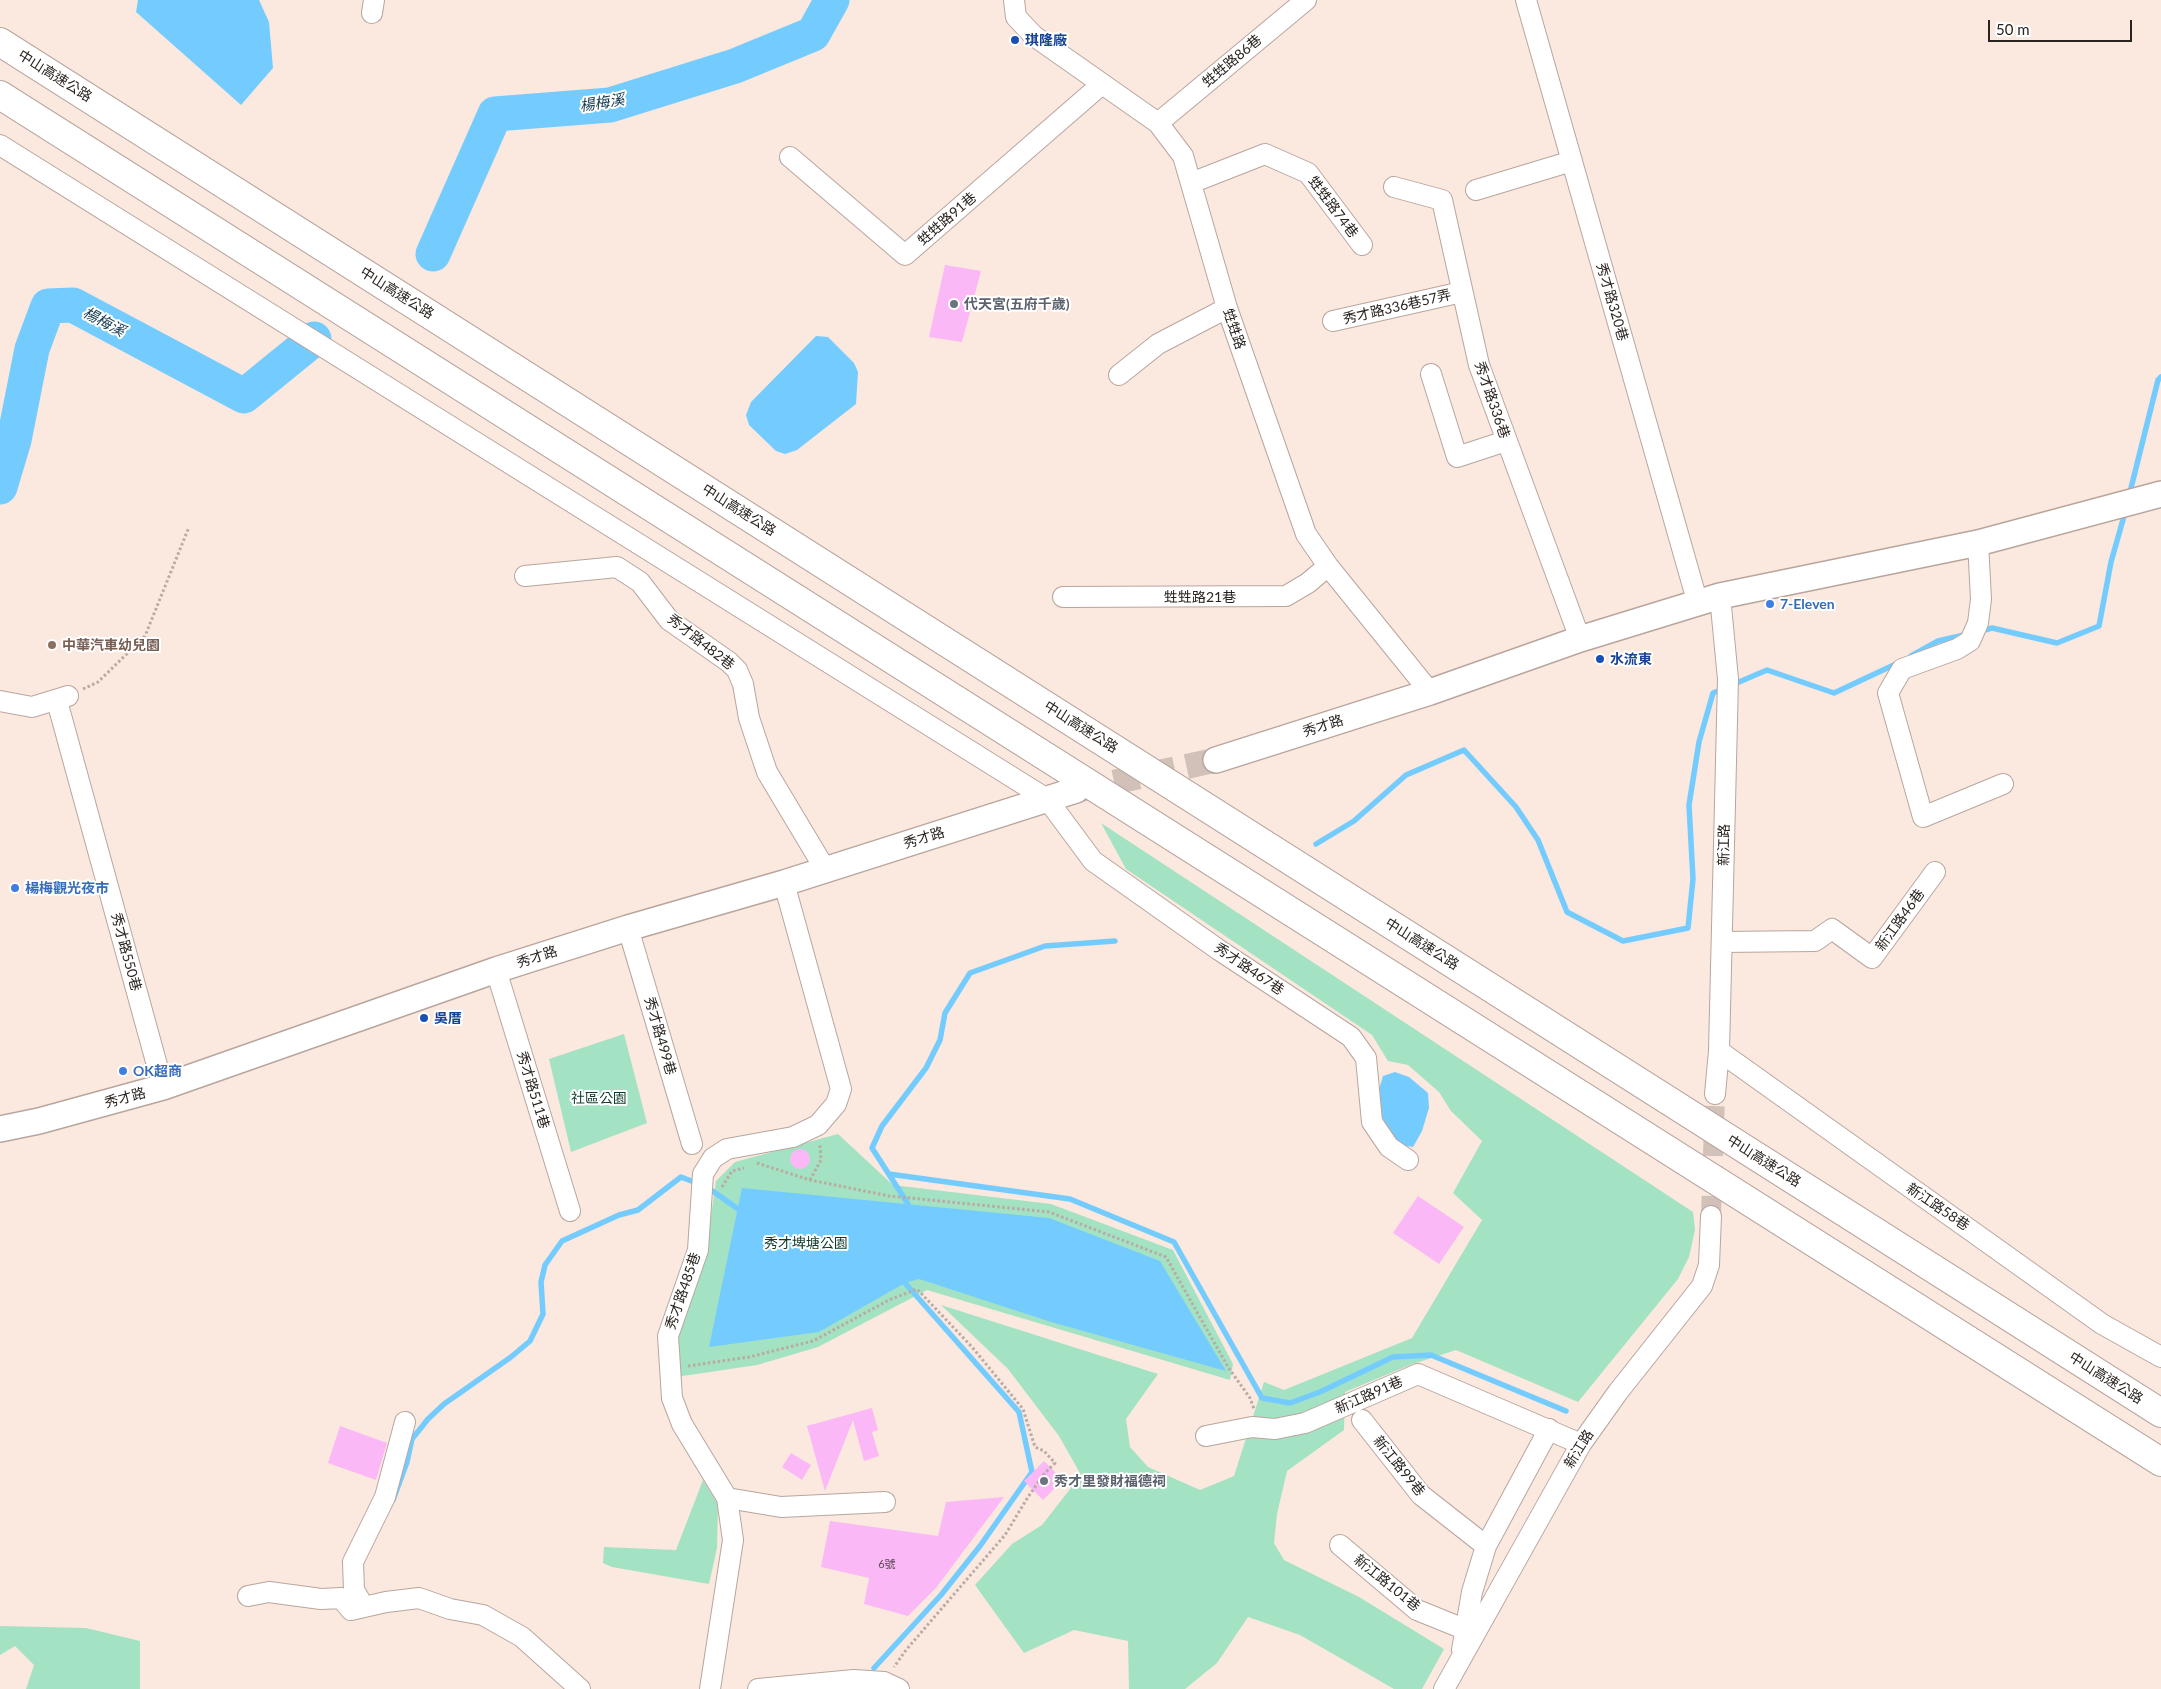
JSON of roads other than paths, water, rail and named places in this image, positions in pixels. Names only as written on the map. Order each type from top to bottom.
[{"type":"highway","name":"中山高速公路","points":[[0,42],[2160,1412]]},
{"type":"highway","points":[[0,95],[2161,1462]]},
{"type":"main road","name":"秀才路","points":[[1216,760],[1430,692],[1580,639],[1709,600],[1978,543],[2159,495]]},
{"type":"main road","name":"秀才路","points":[[0,1128],[39,1121],[163,1087],[496,970],[1076,790]]},
{"type":"street","name":"甡甡路","points":[[1014,0],[1016,17],[1034,36],[1158,123],[1183,156],[1227,308],[1306,534],[1328,566],[1430,692]]},
{"type":"street","name":"甡甡路86巷","points":[[1158,123],[1306,0]]},
{"type":"street","name":"秀才路320巷","points":[[1526,0],[1572,161],[1709,600]]},
{"type":"street","name":"甡甡路91巷","points":[[790,157],[906,255],[1102,84]]},
{"type":"street","points":[[0,145],[1048,799]]},
{"type":"street","name":"甡甡路74巷","points":[[1191,183],[1264,154],[1308,174],[1362,246]]},
{"type":"street","points":[[1476,190],[1572,161]]},
{"type":"street","name":"秀才路336巷","points":[[1394,187],[1442,200],[1478,365],[1580,639]]},
{"type":"street","name":"秀才路336巷57弄","points":[[1333,321],[1462,292]]},
{"type":"street","points":[[1119,375],[1158,344],[1227,308]]},
{"type":"street","points":[[1431,374],[1457,457],[1506,442]]},
{"type":"street","points":[[1978,543],[1981,599],[1974,632],[1957,649],[1902,669],[1888,693],[1923,817],[2003,784]]},
{"type":"street","name":"甡甡路21巷","points":[[1063,597],[1286,596],[1308,583],[1328,566]]},
{"type":"street","name":"秀才路482巷","points":[[525,576],[617,568],[640,582],[669,620],[730,662],[737,670],[743,684],[749,718],[767,772],[825,869]]},
{"type":"street","name":"新江路","points":[[1709,600],[1728,679],[1719,1051],[1715,1094]]},
{"type":"street","name":"秀才路550巷","points":[[0,701],[32,707],[62,698],[163,1087]]},
{"type":"street","name":"秀才路467巷","points":[[1048,799],[1093,861],[1227,955],[1351,1037],[1366,1058],[1372,1122],[1389,1147],[1408,1160]]},
{"type":"street","name":"新江路46巷","points":[[1722,942],[1815,941],[1832,928],[1872,958],[1935,872]]},
{"type":"street","name":"秀才路485巷","points":[[710,1689],[733,1540],[727,1498],[682,1424],[672,1398],[668,1336],[698,1250],[703,1174],[713,1158],[727,1149],[793,1137],[818,1125],[836,1104],[842,1089],[784,882]]},
{"type":"street","name":"秀才路499巷","points":[[628,928],[692,1144]]},
{"type":"street","name":"秀才路511巷","points":[[496,970],[570,1211]]},
{"type":"street","name":"新江路58巷","points":[[1719,1051],[2102,1324],[2161,1357]]},
{"type":"street","name":"新江路","points":[[1444,1689],[1580,1444],[1618,1392],[1702,1286],[1709,1265],[1711,1216]]},
{"type":"street","name":"新江路91巷","points":[[1206,1436],[1260,1428],[1275,1429],[1305,1423],[1418,1374],[1580,1444]]},
{"type":"street","name":"新江路99巷","points":[[1362,1420],[1421,1495],[1486,1546]]},
{"type":"street","points":[[364,1606],[354,1590],[354,1562],[385,1497],[405,1422]]},
{"type":"street","points":[[1461,1659],[1464,1629],[1472,1592],[1486,1546],[1549,1429]]},
{"type":"street","points":[[727,1498],[781,1507],[886,1502]]},
{"type":"street","name":"新江路101巷","points":[[1340,1545],[1417,1610],[1464,1629]]},
{"type":"street","points":[[248,1596],[269,1592],[321,1599],[341,1598],[351,1610],[364,1606],[419,1598],[450,1609],[483,1615],[522,1637],[580,1689]]},
{"type":"street","points":[[758,1689],[854,1680],[892,1686]]},
{"type":"water","points":[[138,0],[259,0],[269,22],[273,68],[241,105],[136,12]]},
{"type":"water","points":[[816,336],[828,337],[854,363],[858,372],[856,404],[797,450],[785,454],[776,451],[749,425],[746,415],[751,402]]},
{"type":"water","points":[[1395,1072],[1409,1077],[1428,1093],[1429,1108],[1422,1131],[1413,1147],[1400,1145],[1387,1130],[1381,1113],[1378,1093],[1383,1076]]},
{"type":"water","name":"秀才埤塘公園","points":[[742,1188],[1049,1218],[1160,1261],[1226,1371],[1051,1322],[919,1279],[905,1283],[819,1332],[709,1347]]},
{"type":"waterway","name":"楊梅溪","points":[[433,254],[495,114],[610,105],[735,66],[813,34],[832,0]]},
{"type":"waterway","name":"楊梅溪","points":[[0,487],[14,440],[32,349],[48,306],[73,305],[244,396],[314,339]]},
{"type":"waterway","points":[[2129,496],[2158,380],[2161,377]]},
{"type":"waterway","points":[[1981,631],[1992,628],[2057,643],[2099,626],[2111,562],[2126,509]]},
{"type":"waterway","points":[[1911,656],[1938,641],[1964,635]]},
{"type":"waterway","points":[[1732,685],[1767,670],[1834,693],[1898,663]]},
{"type":"waterway","points":[[1316,844],[1354,821],[1406,775],[1464,750],[1516,807],[1538,840],[1567,912],[1623,941],[1688,928],[1693,879],[1689,805],[1699,742],[1713,693],[1723,689]]},
{"type":"waterway","points":[[907,1212],[908,1204],[872,1148],[882,1126],[926,1068],[940,1040],[945,1013],[970,973],[1045,946],[1115,941]]},
{"type":"waterway","points":[[889,1174],[1070,1199],[1174,1242],[1262,1398],[1290,1403],[1320,1392],[1393,1357],[1431,1355],[1566,1411]]},
{"type":"waterway","points":[[393,1500],[407,1462],[412,1439],[428,1419],[444,1404],[511,1357],[530,1341],[543,1314],[541,1282],[545,1265],[562,1241],[619,1215],[638,1210],[681,1177],[707,1187],[738,1209],[744,1210]]},
{"type":"waterway","points":[[874,1668],[941,1595],[980,1546],[1032,1472],[1019,1412],[905,1283],[905,1276]]},
{"type":"tunnel","points":[[1078,790],[1216,760]]},
{"type":"tunnel","points":[[1711,1216],[1715,1094]]},
{"type":"place","name":"琪隆廠","points":[[1015,40]]},
{"type":"place","name":"代天宮(五府千歲)","points":[[954,304]]},
{"type":"place","name":"7-Eleven","points":[[1770,604]]},
{"type":"place","name":"中華汽車幼兒園","points":[[52,645]]},
{"type":"place","name":"水流東","points":[[1600,659]]},
{"type":"place","name":"楊梅觀光夜市","points":[[15,888]]},
{"type":"place","name":"吳厝","points":[[424,1018]]},
{"type":"place","name":"OK超商","points":[[123,1071]]},
{"type":"place","name":"秀才里發財福德祠","points":[[1044,1481]]},
{"type":"park label","name":"社區公園","points":[[599,1098]]}]
